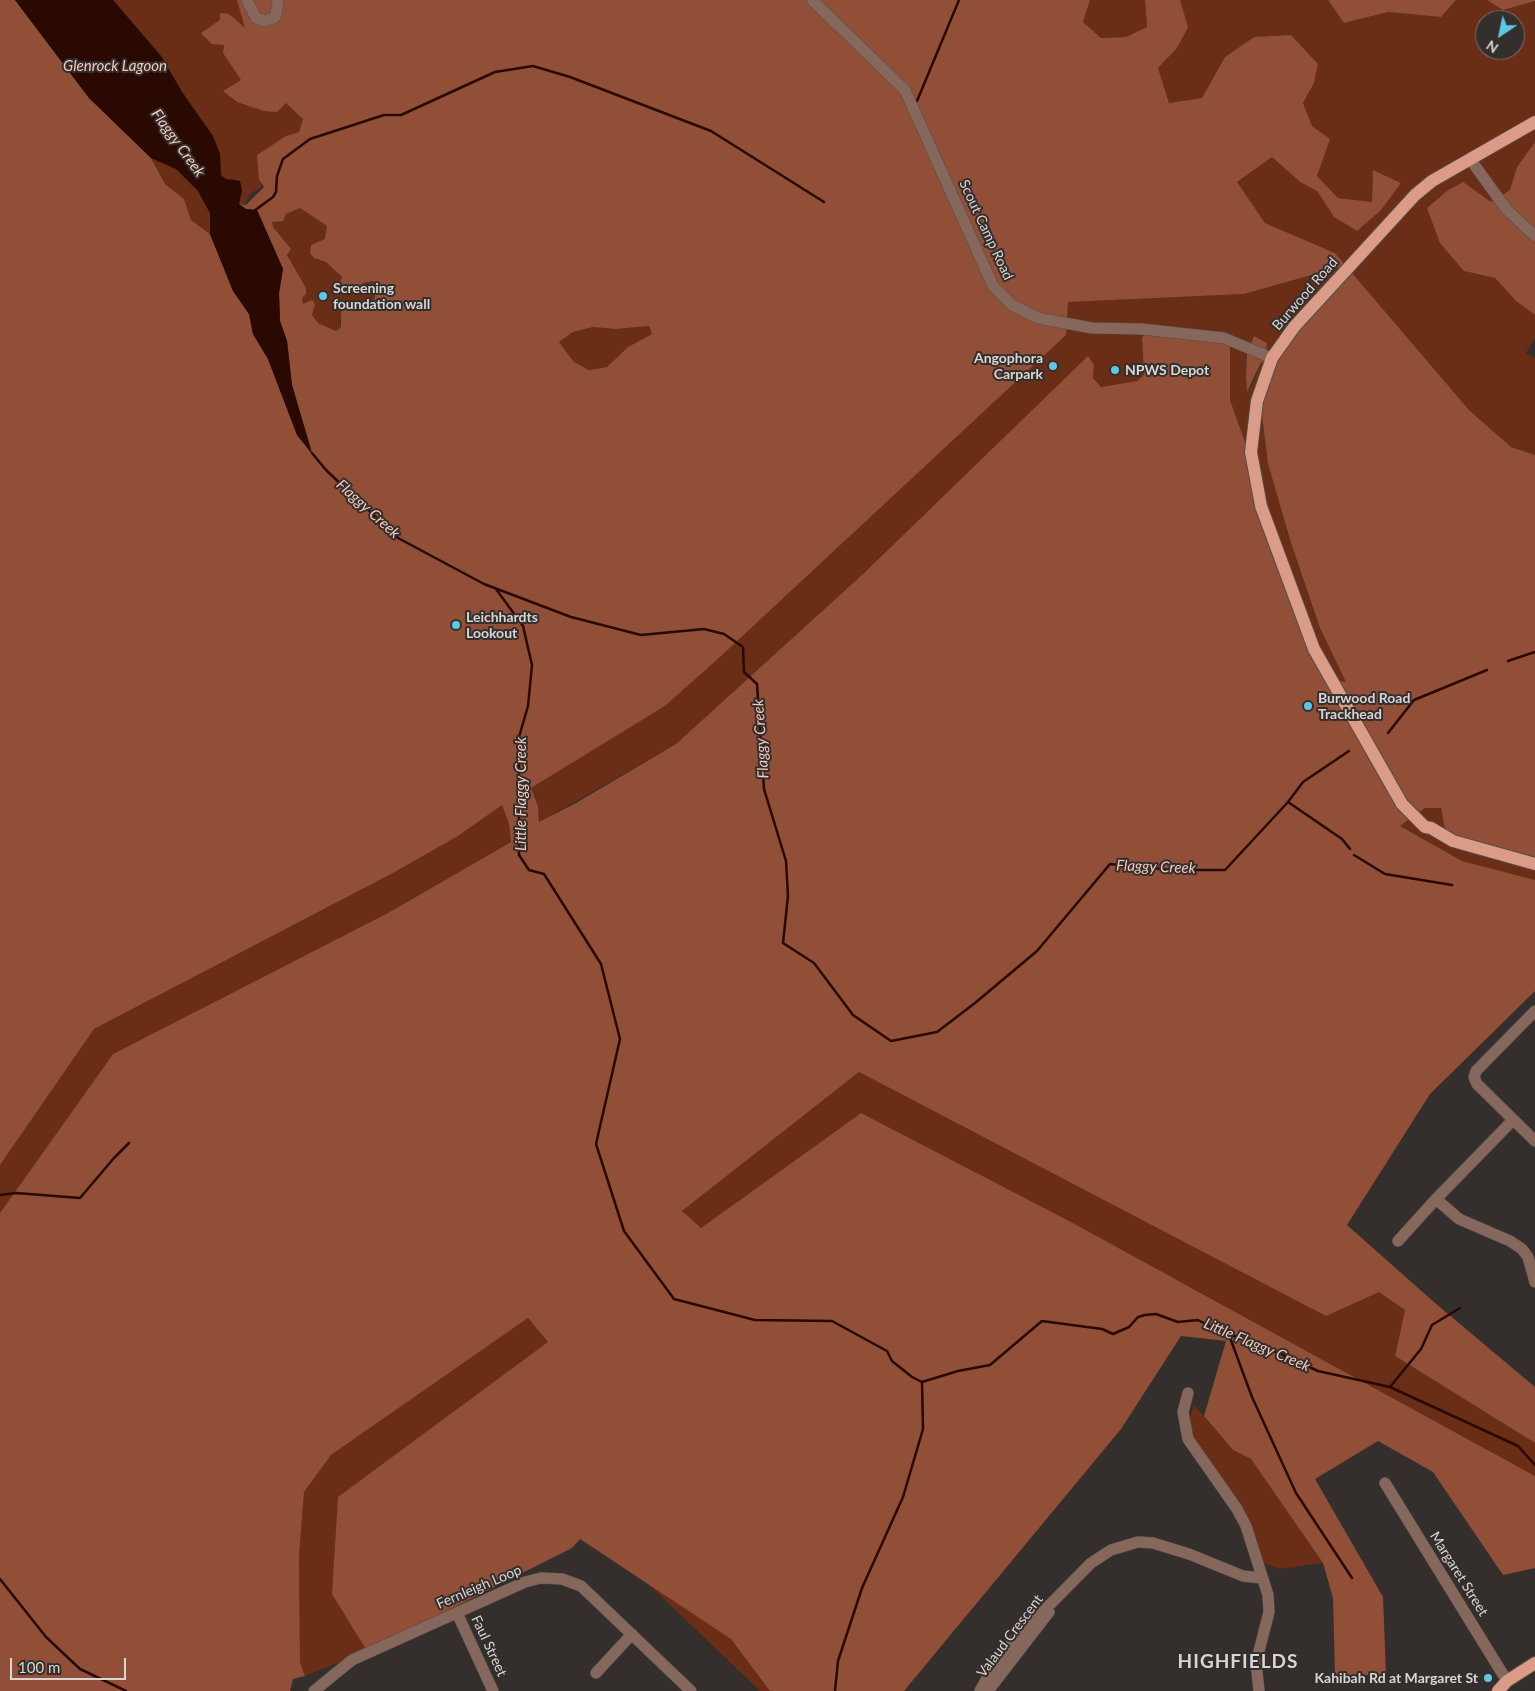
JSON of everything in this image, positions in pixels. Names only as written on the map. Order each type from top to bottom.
[{"type":"main road","name":"Burwood Road","points":[[1535,122],[1432,181],[1416,195],[1294,327],[1272,358],[1257,401],[1251,452],[1261,506],[1314,649],[1408,812],[1425,827],[1431,828],[1453,841],[1535,864]]},
{"type":"main road","points":[[1498,1691],[1506,1681],[1535,1663]]},
{"type":"street","points":[[247,0],[256,18],[264,21],[274,18],[278,0]]},
{"type":"street","name":"Scout Camp Road","points":[[812,0],[905,90],[992,286],[1012,305],[1038,318],[1092,328],[1142,329],[1224,338],[1272,358]]},
{"type":"street","points":[[1470,159],[1502,204],[1535,236]]},
{"type":"street","points":[[1535,1011],[1476,1071],[1474,1077],[1477,1084],[1535,1141]]},
{"type":"street","points":[[1398,1241],[1513,1120]]},
{"type":"street","points":[[1436,1199],[1459,1219],[1510,1241],[1522,1249],[1528,1257],[1535,1282]]},
{"type":"street","points":[[1188,1393],[1183,1412],[1188,1439],[1242,1518],[1269,1603],[1256,1663],[1259,1691]]},
{"type":"street","name":"Margaret Street","points":[[1386,1483],[1506,1681]]},
{"type":"street","name":"Valaud Crescent","points":[[980,1691],[994,1664],[1040,1614],[1101,1556],[1124,1545],[1138,1542],[1168,1547],[1243,1576],[1261,1578]]},
{"type":"street","name":"Fernleigh Loop","points":[[314,1691],[352,1660],[525,1582],[541,1578],[562,1579],[581,1586],[691,1691]]},
{"type":"street","name":"Valaud Crescent","points":[[988,1691],[1048,1614],[1056,1600]]},
{"type":"street","name":"Faul Street","points":[[457,1612],[493,1691]]},
{"type":"street","points":[[596,1673],[632,1634]]},
{"type":"shaded area","points":[[0,0],[15,0],[89,98],[151,158],[165,184],[184,199],[191,220],[210,234],[233,291],[249,314],[253,334],[268,359],[297,435],[312,452],[292,385],[287,341],[280,321],[279,293],[283,269],[257,210],[246,209],[239,204],[246,205],[264,187],[259,179],[257,155],[286,136],[299,132],[303,119],[286,103],[277,112],[264,111],[237,102],[223,91],[241,80],[223,53],[224,45],[212,44],[201,33],[220,20],[220,13],[229,14],[245,28],[237,0],[1090,0],[1083,22],[1101,38],[1126,37],[1147,27],[1145,0],[1180,0],[1188,27],[1177,48],[1158,68],[1169,103],[1202,98],[1225,57],[1254,37],[1291,35],[1318,64],[1314,83],[1303,103],[1312,126],[1330,139],[1317,176],[1338,198],[1372,202],[1373,170],[1401,183],[1381,210],[1357,231],[1334,217],[1317,191],[1300,182],[1272,157],[1237,182],[1265,223],[1335,253],[1469,410],[1511,447],[1535,455],[1535,860],[1457,839],[1445,829],[1441,808],[1425,808],[1400,826],[1462,861],[1535,880],[1535,991],[1430,1094],[1347,1225],[1435,1303],[1535,1387],[1535,1443],[1395,1356],[1405,1310],[1379,1292],[1326,1316],[859,1072],[682,1211],[701,1228],[861,1113],[1069,1221],[1535,1476],[1535,1568],[1503,1575],[1433,1472],[1378,1441],[1315,1479],[1383,1597],[1386,1675],[1335,1675],[1333,1598],[1323,1563],[1251,1459],[1233,1450],[1204,1416],[1226,1341],[1181,1336],[1121,1429],[904,1691],[770,1691],[731,1639],[580,1539],[572,1548],[367,1651],[332,1594],[338,1497],[548,1342],[528,1318],[331,1455],[304,1492],[299,1557],[300,1662],[305,1676],[293,1679],[290,1691],[0,1691],[0,1213],[113,1054],[388,913],[511,842],[509,824],[502,805],[458,836],[393,873],[94,1029],[0,1165]],"holes":[[[300,208],[327,226],[325,239],[311,245],[310,253],[314,258],[326,262],[342,277],[337,290],[344,293],[364,283],[373,281],[377,284],[372,311],[345,306],[341,312],[341,327],[336,331],[318,323],[312,315],[315,304],[312,300],[303,304],[302,298],[306,294],[306,288],[287,255],[291,249],[273,227],[272,222],[283,221],[286,214]],[[1340,267],[1302,309],[1271,353],[1266,351],[1267,343],[1254,336],[1247,353],[1246,377],[1247,392],[1261,362],[1264,363],[1258,383],[1268,464],[1291,543],[1320,628],[1346,682],[1339,681],[1313,632],[1230,400],[1230,344],[1149,327],[1142,338],[1144,375],[1137,381],[1101,387],[1093,378],[1094,365],[1088,356],[863,574],[676,744],[576,803],[539,822],[538,806],[531,788],[665,706],[720,657],[1066,335],[1068,302],[1244,294]],[[649,326],[652,334],[628,347],[607,367],[589,370],[574,362],[559,342],[573,332],[593,327],[616,329]]]},
{"type":"shaded area","points":[[113,0],[247,0],[295,109],[303,119],[299,132],[286,136],[260,188],[250,194],[245,204],[239,204],[242,190],[233,179],[226,179],[221,175],[220,154],[161,56]]},
{"type":"shaded area","points":[[1090,0],[1145,0],[1147,27],[1126,37],[1101,38],[1083,22]]},
{"type":"shaded area","points":[[1180,0],[1328,0],[1345,23],[1388,12],[1441,17],[1456,0],[1487,0],[1503,10],[1535,1],[1535,142],[1517,167],[1510,190],[1491,203],[1464,271],[1495,278],[1516,301],[1535,315],[1535,338],[1526,353],[1535,358],[1535,455],[1511,447],[1469,410],[1335,253],[1265,223],[1237,182],[1272,157],[1300,182],[1317,191],[1334,217],[1357,231],[1401,183],[1373,170],[1372,202],[1338,198],[1326,185],[1311,175],[1330,139],[1312,126],[1303,103],[1314,83],[1318,64],[1291,35],[1254,37],[1225,57],[1202,98],[1169,103],[1158,68],[1177,48],[1187,27]]},
{"type":"shaded area","points":[[1328,0],[1456,0],[1441,17],[1388,12],[1344,23]]},
{"type":"shaded area","points":[[1487,0],[1535,0],[1535,1],[1503,10]]},
{"type":"shaded area","points":[[1535,142],[1535,315],[1516,301],[1495,278],[1464,271],[1440,243],[1427,208],[1447,191],[1463,182],[1491,202],[1510,190],[1517,167]]},
{"type":"shaded area","points":[[151,158],[176,169],[198,191],[210,213],[210,234],[191,220],[184,199],[165,184]]},
{"type":"shaded area","points":[[300,208],[327,226],[326,239],[311,245],[314,258],[326,262],[342,277],[337,290],[343,293],[364,283],[373,281],[377,284],[372,311],[358,308],[340,319],[341,327],[336,331],[318,323],[303,304],[302,298],[306,288],[287,255],[291,249],[273,227],[272,222],[283,221],[286,214]]},
{"type":"shaded area","points":[[1340,267],[1302,309],[1270,353],[1266,351],[1267,343],[1254,336],[1247,353],[1246,377],[1247,391],[1252,385],[1261,361],[1264,363],[1258,383],[1268,464],[1291,543],[1320,628],[1347,682],[1339,682],[1313,632],[1230,400],[1230,344],[1142,338],[1144,375],[1137,381],[1101,387],[1093,378],[1094,365],[1088,356],[863,574],[676,744],[540,822],[538,806],[531,788],[665,706],[720,657],[1066,335],[1067,302],[1244,294]]},
{"type":"shaded area","points":[[649,326],[652,334],[628,347],[607,367],[589,370],[574,362],[559,342],[573,332],[593,327],[616,329]]},
{"type":"shaded area","points":[[502,804],[509,824],[511,842],[388,913],[113,1054],[0,1213],[0,1165],[94,1029],[393,873],[458,836]]},
{"type":"shaded area","points":[[1425,808],[1441,808],[1445,829],[1535,860],[1535,880],[1462,861],[1400,826]]},
{"type":"shaded area","points":[[859,1072],[1018,1155],[1029,1151],[1326,1316],[1379,1291],[1405,1310],[1395,1356],[1535,1443],[1535,1476],[1170,1276],[852,1691],[760,1691],[462,1406],[367,1651],[305,1676],[300,1662],[299,1557],[304,1492],[331,1455],[528,1318],[549,1342],[469,1401],[977,1174],[861,1113],[701,1228],[682,1211]]},
{"type":"shaded area","points":[[1194,1405],[1233,1450],[1251,1459],[1323,1563],[1279,1569],[1263,1563],[1257,1541],[1241,1509],[1193,1442],[1188,1425]]},
{"type":"water","name":"Glenrock Lagoon","points":[[15,0],[113,0],[161,56],[182,92],[213,136],[220,154],[221,175],[226,179],[240,181],[242,190],[239,204],[246,209],[257,210],[283,269],[279,293],[280,321],[287,341],[292,385],[312,454],[297,435],[268,359],[253,334],[249,314],[233,291],[210,234],[210,213],[198,191],[176,169],[151,158],[89,98]]},
{"type":"waterway","points":[[917,101],[959,0]]},
{"type":"waterway","points":[[254,211],[273,197],[276,192],[277,176],[283,159],[310,139],[384,115],[401,115],[495,72],[533,66],[570,77],[711,131],[824,202]]},
{"type":"waterway","name":"Flaggy Creek","points":[[312,453],[326,470],[398,538],[484,584],[571,617],[641,635],[704,629],[724,634],[743,647],[744,672],[757,684],[764,789],[786,861],[788,896],[783,943],[814,963],[853,1015],[891,1041],[937,1032],[975,1003],[1037,951],[1110,864],[1172,870],[1225,870],[1288,802],[1303,782],[1349,751]]},
{"type":"waterway","name":"Little Flaggy Creek","points":[[496,589],[523,626],[532,665],[528,706],[519,737],[519,855],[529,870],[544,874],[601,964],[620,1039],[596,1144],[624,1231],[674,1299],[755,1320],[832,1321],[887,1351],[892,1361],[912,1377],[922,1382],[958,1371],[990,1365],[1042,1321],[1102,1329],[1113,1334],[1129,1327],[1138,1317],[1145,1315],[1156,1314],[1178,1322],[1198,1320],[1221,1332],[1257,1343],[1318,1371],[1390,1387],[1518,1446],[1535,1465]]},
{"type":"waterway","name":"Flaggy Creek","points":[[1508,661],[1535,652]]},
{"type":"waterway","name":"Flaggy Creek","points":[[1388,733],[1414,700],[1487,670]]},
{"type":"waterway","points":[[1288,802],[1342,839],[1350,849]]},
{"type":"waterway","points":[[1354,855],[1385,874],[1452,885]]},
{"type":"waterway","points":[[0,1195],[16,1193],[80,1198],[129,1143]]},
{"type":"waterway","points":[[1390,1387],[1421,1349],[1432,1325],[1460,1308]]},
{"type":"waterway","points":[[1229,1335],[1252,1397],[1296,1493],[1352,1578]]},
{"type":"waterway","points":[[835,1691],[838,1661],[862,1588],[903,1497],[923,1429],[922,1382]]},
{"type":"waterway","points":[[0,1579],[46,1637],[80,1669],[126,1691]]},
{"type":"place","name":"Screening foundation wall","points":[[323,296]]},
{"type":"place","name":"Angophora Carpark","points":[[1053,366]]},
{"type":"place","name":"NPWS Depot","points":[[1115,370]]},
{"type":"place","name":"Leichhardts Lookout","points":[[456,625]]},
{"type":"place","name":"Burwood Road Trackhead","points":[[1308,706]]},
{"type":"place","name":"Kahibah Rd at Margaret St","points":[[1488,1678]]},
{"type":"district","name":"HIGHFIELDS","points":[[1238,1662]]}]
